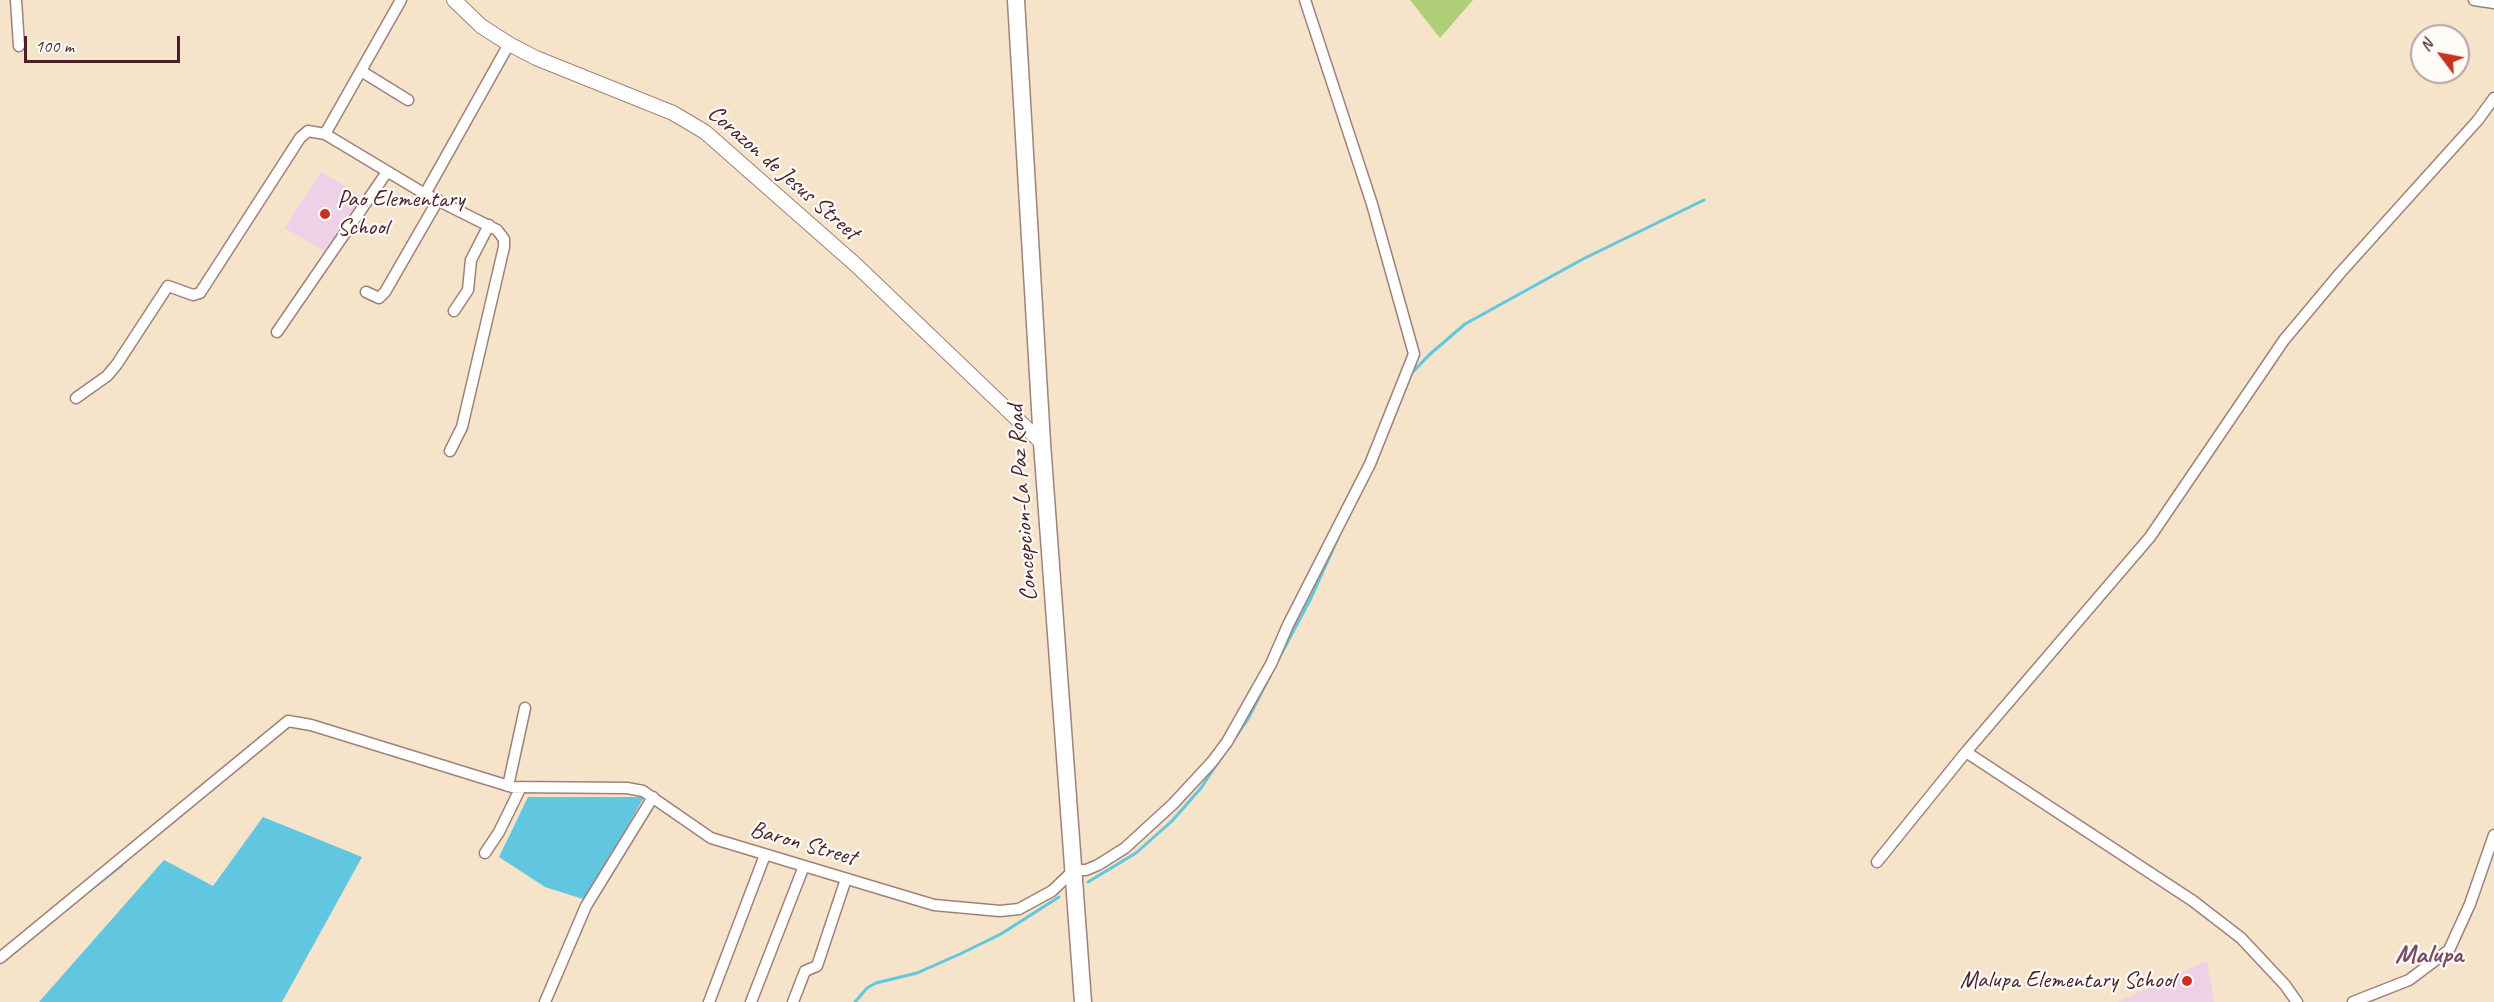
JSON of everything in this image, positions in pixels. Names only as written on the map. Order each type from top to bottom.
[{"type":"main road","name":"Concepcion-La Paz Road","points":[[1016,0],[1042,443],[1083,1002]]},
{"type":"street","points":[[16,0],[19,46]]},
{"type":"street","points":[[325,134],[401,0]]},
{"type":"street","name":"Corazon de Jesus Street","points":[[454,0],[481,26],[509,45],[673,113],[705,132],[856,265],[1042,443]]},
{"type":"street","points":[[1074,870],[1086,870],[1098,865],[1125,848],[1173,804],[1212,762],[1227,741],[1271,664],[1288,625],[1370,464],[1414,354],[1372,204],[1305,0]]},
{"type":"street","points":[[2474,0],[2494,3]]},
{"type":"street","points":[[425,194],[509,45]]},
{"type":"street","points":[[361,71],[408,100]]},
{"type":"street","points":[[1877,862],[1966,752],[2150,537],[2284,340],[2341,272],[2478,120],[2494,98]]},
{"type":"street","points":[[76,398],[107,375],[117,364],[168,286],[193,295],[200,293],[300,138],[308,131],[325,134],[425,194],[501,233],[504,247],[462,427],[450,451]]},
{"type":"street","points":[[277,332],[387,172]]},
{"type":"street","points":[[366,292],[379,298],[385,292],[438,200]]},
{"type":"street","points":[[454,311],[468,290],[471,260],[489,225]]},
{"type":"street","points":[[508,786],[525,708]]},
{"type":"street","name":"Baron Street","points":[[0,958],[288,721],[303,723],[508,786],[634,788],[652,797],[711,838],[934,905],[1000,911],[1020,909],[1052,891],[1074,870]]},
{"type":"street","points":[[1966,752],[2193,901],[2241,938],[2285,986],[2296,1002]]},
{"type":"street","points":[[485,853],[499,832],[521,787]]},
{"type":"street","points":[[545,1002],[586,906],[652,797]]},
{"type":"street","points":[[2353,1002],[2409,980],[2449,950],[2470,904],[2494,835]]},
{"type":"street","points":[[709,1002],[765,855]]},
{"type":"street","points":[[751,1002],[804,866]]},
{"type":"street","points":[[793,1002],[805,971],[816,966],[846,879]]},
{"type":"shaded area","name":"Pao Elementary School","points":[[321,172],[365,199],[328,253],[285,228]]},
{"type":"shaded area","name":"Malupa Elementary School","points":[[2207,961],[2214,1002],[2118,1002]]},
{"type":"green space","points":[[1410,0],[1473,0],[1440,38]]},
{"type":"water","points":[[528,797],[644,797],[586,900],[545,887],[499,857]]},
{"type":"water","points":[[263,817],[362,857],[282,1002],[39,1002],[164,860],[213,886]]},
{"type":"waterway","points":[[1411,374],[1465,324],[1583,259],[1704,200]]},
{"type":"waterway","points":[[1277,662],[1311,598],[1339,536]]},
{"type":"waterway","points":[[1235,738],[1248,719],[1270,676]]},
{"type":"waterway","points":[[1088,882],[1136,853],[1172,821],[1201,788],[1221,758]]},
{"type":"waterway","points":[[90,890],[122,865]]},
{"type":"waterway","points":[[855,1002],[867,988],[876,983],[917,973],[960,954],[1001,934],[1059,897]]},
{"type":"place","name":"Pao Elementary School","points":[[325,214]]},
{"type":"place","name":"Malupa Elementary School","points":[[2187,981]]},
{"type":"district","name":"Malupa","points":[[2429,955]]}]
